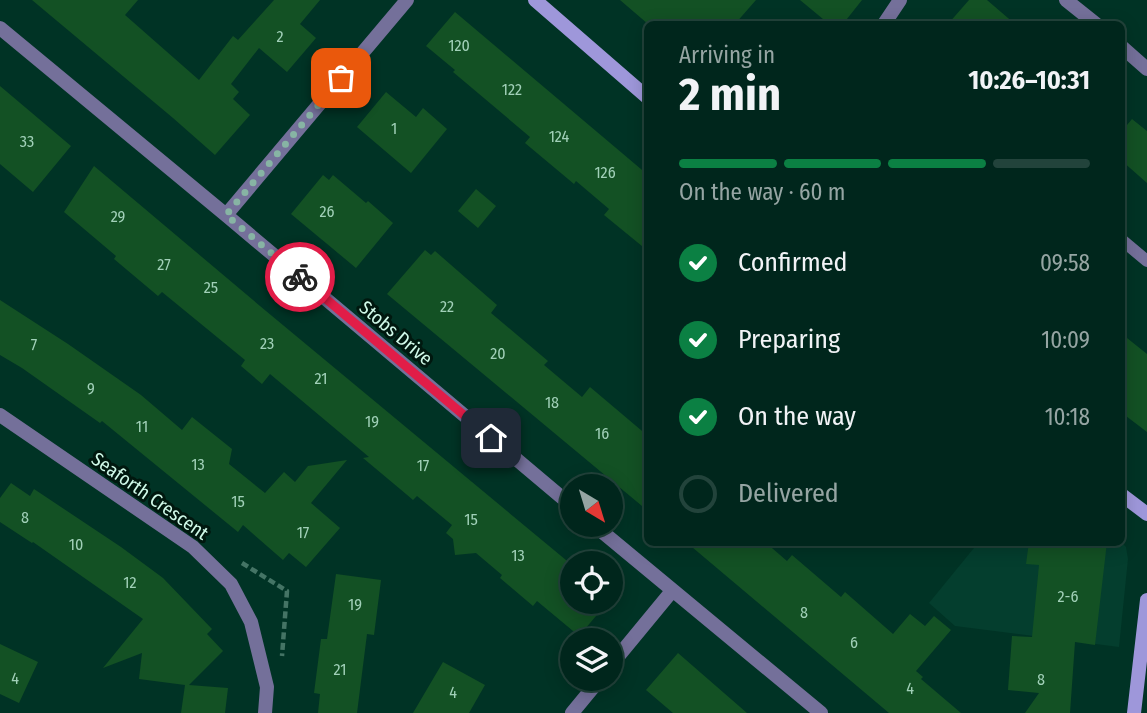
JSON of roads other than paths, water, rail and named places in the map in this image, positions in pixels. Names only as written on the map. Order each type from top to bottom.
[{"type":"main road","points":[[535,0],[644,95]]},
{"type":"main road","points":[[1125,497],[1147,514]]},
{"type":"main road","points":[[1134,713],[1147,600]]},
{"type":"street","points":[[226,215],[407,0]]},
{"type":"street","points":[[886,21],[900,0]]},
{"type":"street","points":[[1066,0],[1092,21]]},
{"type":"street","name":"Stobs Drive","points":[[0,28],[560,496]]},
{"type":"street","points":[[1125,50],[1147,69]]},
{"type":"street","name":"Seaforth Crescent","points":[[0,415],[193,547],[231,584],[251,622],[267,687],[265,713]]},
{"type":"street","points":[[608,537],[821,713]]},
{"type":"street","points":[[623,651],[673,591]]},
{"type":"street","points":[[572,713],[590,691]]},
{"type":"lane","points":[[1125,243],[1147,261]]}]
